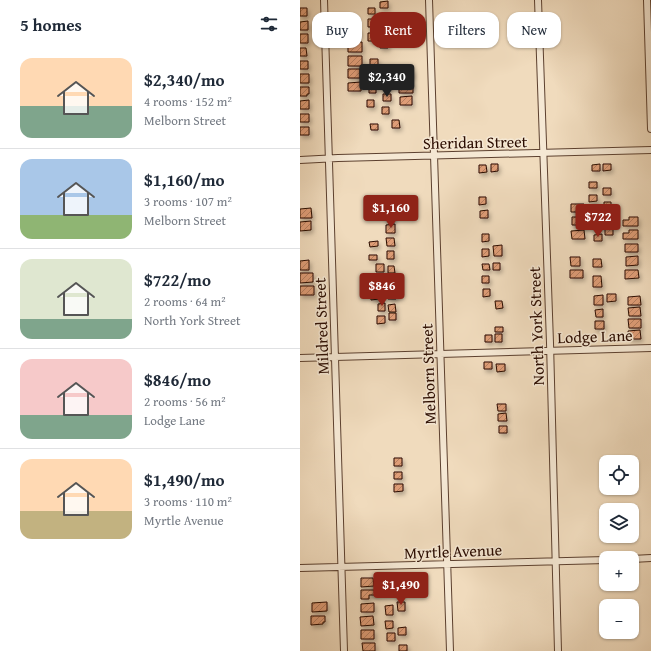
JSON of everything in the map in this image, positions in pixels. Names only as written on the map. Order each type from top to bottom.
[{"type":"street","name":"Mildred Street","points":[[324,0],[344,651]]},
{"type":"street","name":"Melborn Street","points":[[429,0],[450,651]]},
{"type":"street","name":"North York Street","points":[[538,0],[550,351],[558,651]]},
{"type":"street","points":[[647,0],[651,129]]},
{"type":"street","name":"Sheridan Street","points":[[300,160],[651,150]]},
{"type":"street","name":"Lodge Lane","points":[[300,358],[651,348]]},
{"type":"street","points":[[639,559],[651,558]]},
{"type":"street","name":"Myrtle Avenue","points":[[300,568],[599,560]]},
{"type":"building","points":[[388,1],[388,8],[380,8],[380,2]]},
{"type":"building","points":[[300,8],[307,8],[307,16],[300,16]]},
{"type":"building","points":[[368,8],[375,8],[375,12],[370,12],[370,14],[368,14]]},
{"type":"building","points":[[368,19],[370,19],[370,27],[368,27]]},
{"type":"building","points":[[308,21],[308,30],[300,30],[300,22]]},
{"type":"building","points":[[368,33],[370,33],[370,41],[368,41]]},
{"type":"building","points":[[300,34],[308,34],[308,43],[300,43]]},
{"type":"building","points":[[300,48],[306,48],[307,56],[300,56]]},
{"type":"building","points":[[348,48],[362,48],[362,52],[348,52]]},
{"type":"building","points":[[348,56],[362,56],[362,66],[348,66]]},
{"type":"building","points":[[370,59],[378,59],[378,66],[370,66]]},
{"type":"building","points":[[300,61],[308,61],[308,69],[300,69]]},
{"type":"building","points":[[348,69],[360,69],[360,78],[348,78]]},
{"type":"building","points":[[400,70],[413,70],[413,78],[400,79]]},
{"type":"building","points":[[369,73],[377,73],[377,80],[370,81]]},
{"type":"building","points":[[300,74],[309,74],[309,83],[300,83]]},
{"type":"building","points":[[382,81],[390,81],[390,88],[382,89]]},
{"type":"building","points":[[361,82],[361,91],[348,91],[348,83]]},
{"type":"building","points":[[413,82],[413,93],[399,93],[399,83]]},
{"type":"building","points":[[300,87],[309,87],[309,94],[307,94],[307,96],[300,96]]},
{"type":"building","points":[[369,87],[376,87],[376,93],[369,93]]},
{"type":"building","points":[[383,94],[391,94],[391,101],[383,101]]},
{"type":"building","points":[[412,96],[412,105],[400,105],[400,97]]},
{"type":"building","points":[[309,100],[309,109],[300,109],[300,101]]},
{"type":"building","points":[[367,100],[374,100],[374,107],[367,107]]},
{"type":"building","points":[[382,107],[389,107],[389,114],[382,114]]},
{"type":"building","points":[[300,114],[309,114],[309,122],[300,122]]},
{"type":"building","points":[[392,120],[399,120],[400,128],[392,128]]},
{"type":"building","points":[[370,124],[378,124],[378,130],[371,130]]},
{"type":"building","points":[[300,127],[309,127],[309,135],[300,135]]},
{"type":"building","points":[[491,164],[498,164],[498,171],[491,172]]},
{"type":"building","points":[[600,164],[600,171],[592,171],[592,165]]},
{"type":"building","points":[[603,164],[611,164],[611,170],[603,171]]},
{"type":"building","points":[[479,165],[486,165],[487,172],[479,173]]},
{"type":"building","points":[[589,182],[597,182],[597,188],[589,188]]},
{"type":"building","points":[[603,188],[611,188],[611,195],[603,195]]},
{"type":"building","points":[[589,195],[597,195],[597,201],[589,202]]},
{"type":"building","points":[[479,197],[486,197],[486,204],[479,205]]},
{"type":"building","points":[[385,199],[394,199],[394,206],[386,206]]},
{"type":"building","points":[[604,202],[611,202],[611,209],[604,209]]},
{"type":"building","points":[[571,204],[584,204],[584,212],[571,212]]},
{"type":"building","points":[[311,208],[312,218],[300,218],[300,209]]},
{"type":"building","points":[[593,208],[600,208],[600,214],[593,214]]},
{"type":"building","points":[[488,210],[488,218],[480,218],[480,211]]},
{"type":"building","points":[[394,211],[394,220],[386,220],[385,212]]},
{"type":"building","points":[[605,215],[613,215],[613,222],[605,222]]},
{"type":"building","points":[[572,217],[585,217],[585,225],[572,225]]},
{"type":"building","points":[[629,217],[638,217],[638,226],[623,226],[623,220],[629,220]]},
{"type":"building","points":[[593,220],[600,220],[601,227],[593,227]]},
{"type":"building","points":[[311,221],[311,230],[300,231],[300,222]]},
{"type":"building","points":[[395,224],[395,233],[386,233],[386,225]]},
{"type":"building","points":[[613,228],[613,235],[605,235],[605,229]]},
{"type":"building","points":[[584,230],[585,239],[572,239],[571,231]]},
{"type":"building","points":[[629,230],[638,230],[638,239],[623,239],[623,233],[629,233]]},
{"type":"building","points":[[482,234],[489,234],[489,241],[482,242]]},
{"type":"building","points":[[602,234],[602,241],[594,241],[594,235]]},
{"type":"building","points":[[386,238],[394,238],[395,246],[387,246]]},
{"type":"building","points":[[378,241],[378,246],[370,247],[369,242]]},
{"type":"building","points":[[625,244],[638,244],[638,252],[625,252]]},
{"type":"building","points":[[502,245],[502,256],[494,256],[493,246]]},
{"type":"building","points":[[482,249],[489,249],[489,256],[482,257]]},
{"type":"building","points":[[387,251],[394,251],[394,259],[387,259]]},
{"type":"building","points":[[369,255],[377,255],[377,260],[369,260]]},
{"type":"building","points":[[638,256],[638,265],[626,266],[626,257]]},
{"type":"building","points":[[570,257],[580,257],[580,266],[571,266]]},
{"type":"building","points":[[593,259],[601,259],[602,267],[593,267]]},
{"type":"building","points":[[309,260],[309,270],[300,270],[300,261]]},
{"type":"building","points":[[493,263],[500,263],[500,270],[493,270]]},
{"type":"building","points":[[376,264],[384,264],[384,272],[376,272]]},
{"type":"building","points":[[482,264],[489,264],[490,270],[483,270]]},
{"type":"building","points":[[388,266],[394,266],[395,273],[388,273]]},
{"type":"building","points":[[570,270],[583,270],[583,278],[570,278]]},
{"type":"building","points":[[625,270],[638,270],[639,278],[625,279]]},
{"type":"building","points":[[300,273],[313,273],[313,282],[300,283]]},
{"type":"building","points":[[482,276],[489,276],[489,283],[482,283]]},
{"type":"building","points":[[593,276],[601,276],[602,287],[593,287]]},
{"type":"building","points":[[382,278],[383,286],[374,286],[374,279]]},
{"type":"building","points":[[388,278],[396,278],[397,286],[388,286]]},
{"type":"building","points":[[300,286],[314,286],[314,295],[300,295]]},
{"type":"building","points":[[483,289],[490,289],[490,296],[483,297]]},
{"type":"building","points":[[370,291],[379,291],[379,299],[371,300]]},
{"type":"building","points":[[396,291],[396,299],[388,299],[388,292]]},
{"type":"building","points":[[607,294],[616,294],[616,301],[607,302]]},
{"type":"building","points":[[603,295],[603,305],[594,305],[594,296]]},
{"type":"building","points":[[640,296],[641,305],[628,305],[628,297]]},
{"type":"building","points":[[495,301],[502,301],[503,308],[496,309]]},
{"type":"building","points":[[385,303],[385,311],[378,311],[378,304]]},
{"type":"building","points":[[395,304],[396,312],[389,312],[388,305]]},
{"type":"building","points":[[640,307],[641,316],[629,316],[628,308]]},
{"type":"building","points":[[603,309],[603,317],[596,317],[595,310]]},
{"type":"building","points":[[389,313],[396,313],[396,320],[389,320]]},
{"type":"building","points":[[377,316],[385,316],[385,323],[377,324]]},
{"type":"building","points":[[628,319],[641,319],[641,328],[629,328]]},
{"type":"building","points":[[595,321],[604,321],[604,329],[595,329]]},
{"type":"building","points":[[495,327],[503,327],[503,332],[495,332]]},
{"type":"building","points":[[640,330],[641,339],[629,339],[628,331]]},
{"type":"building","points":[[495,334],[502,334],[502,342],[495,342]]},
{"type":"building","points":[[485,335],[492,335],[492,342],[485,342]]},
{"type":"building","points":[[484,362],[492,362],[492,369],[484,369]]},
{"type":"building","points":[[496,364],[505,364],[505,371],[497,372]]},
{"type":"building","points":[[497,404],[506,404],[506,411],[498,411]]},
{"type":"building","points":[[506,413],[507,421],[498,421],[498,414]]},
{"type":"building","points":[[499,426],[507,426],[507,433],[499,433]]},
{"type":"building","points":[[394,458],[402,458],[402,466],[394,466]]},
{"type":"building","points":[[394,472],[402,472],[402,479],[394,479]]},
{"type":"building","points":[[394,484],[403,484],[403,491],[394,492]]},
{"type":"building","points":[[384,575],[393,575],[393,584],[384,584]]},
{"type":"building","points":[[361,578],[373,578],[374,586],[361,587]]},
{"type":"building","points":[[397,578],[405,578],[405,587],[397,588]]},
{"type":"building","points":[[361,590],[374,590],[375,595],[369,595],[369,599],[361,599]]},
{"type":"building","points":[[327,602],[327,611],[312,612],[312,603]]},
{"type":"building","points":[[397,602],[405,602],[405,611],[398,611]]},
{"type":"building","points":[[374,603],[374,612],[361,612],[361,604]]},
{"type":"building","points":[[393,605],[393,615],[386,615],[385,606]]},
{"type":"building","points":[[311,616],[325,616],[325,622],[323,622],[323,624],[311,625]]},
{"type":"building","points":[[373,616],[374,625],[361,626],[360,617]]},
{"type":"building","points":[[385,621],[393,621],[393,628],[386,629]]},
{"type":"building","points":[[406,627],[406,635],[398,635],[398,628]]},
{"type":"building","points":[[361,630],[374,630],[374,639],[361,639]]},
{"type":"building","points":[[387,633],[395,633],[395,641],[387,641]]},
{"type":"building","points":[[362,643],[375,643],[375,651],[363,651]]},
{"type":"building","points":[[399,645],[407,645],[407,651],[399,651]]}]
